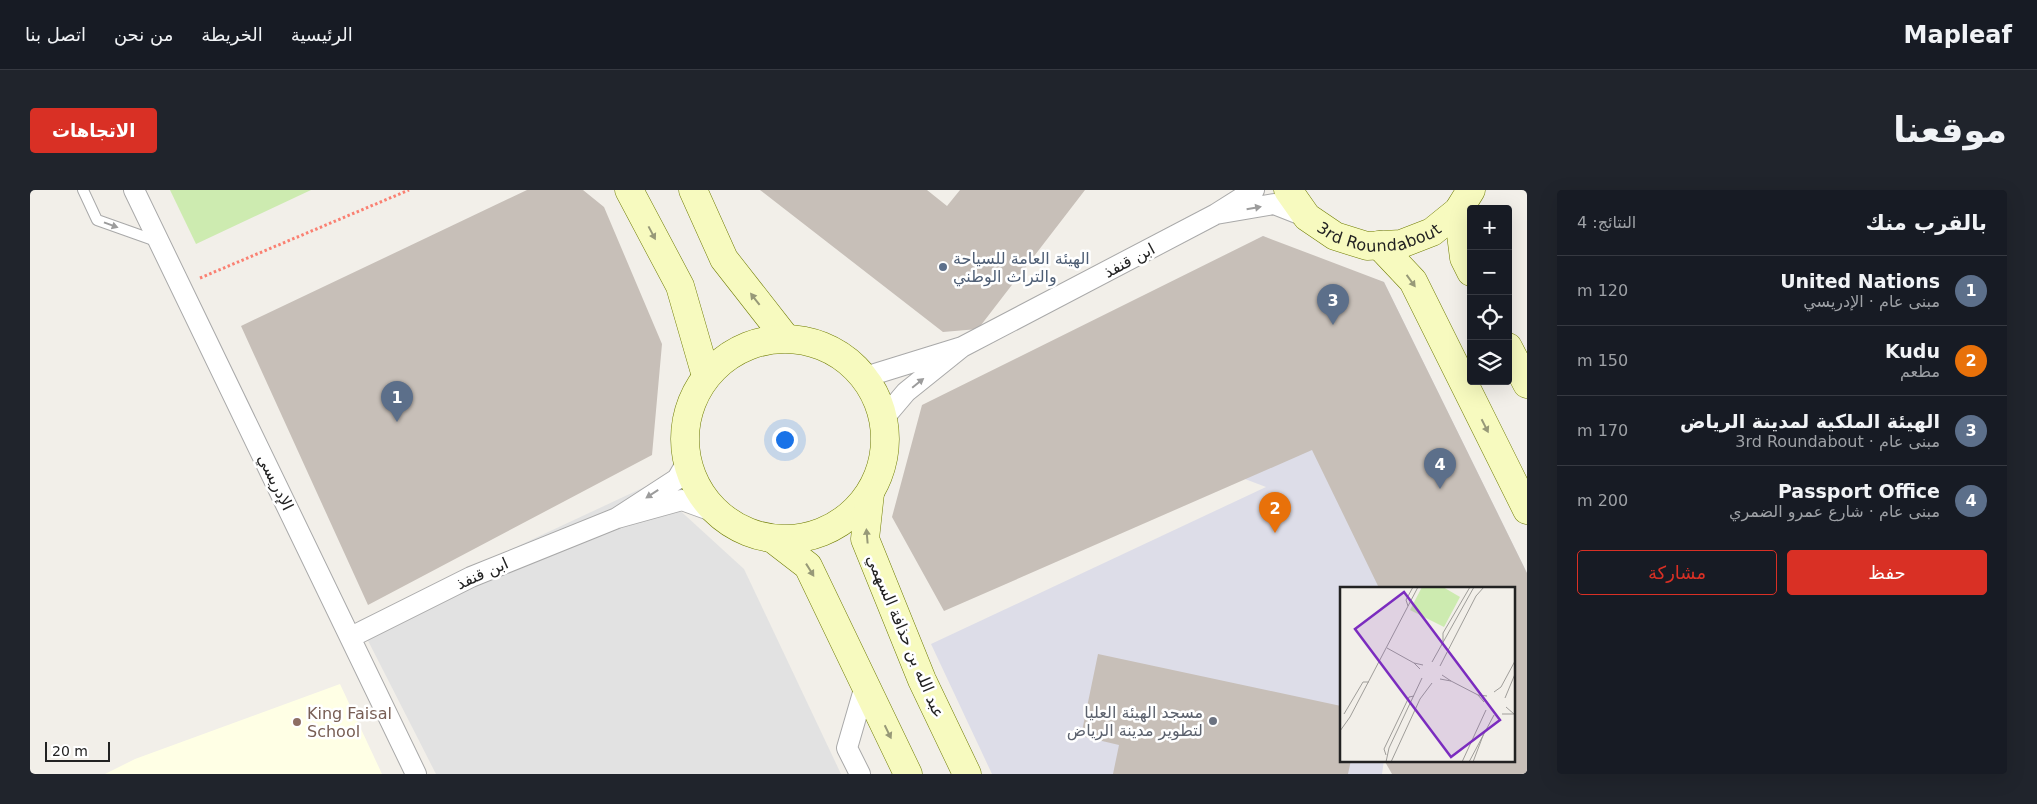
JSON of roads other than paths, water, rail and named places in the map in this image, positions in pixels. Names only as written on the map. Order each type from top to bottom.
[{"type":"street","name":"الإدريسي","points":[[134,190],[416,774]]},
{"type":"street","points":[[629,190],[680,286],[706,376]]},
{"type":"street","points":[[694,190],[724,259],[785,337]]},
{"type":"street","points":[[1216,214],[1254,190]]},
{"type":"street","name":"3rd Roundabout","points":[[1288,190],[1307,217],[1335,236],[1367,246],[1401,244],[1432,232],[1464,200]]},
{"type":"street","points":[[1464,200],[1464,258],[1467,264]]},
{"type":"street","points":[[1216,214],[1274,204],[1307,217]]},
{"type":"street","name":"ابن قنفذ","points":[[962,347],[1216,214]]},
{"type":"street","points":[[1379,245],[1413,281],[1527,510]]},
{"type":"street","points":[[617,518],[682,500],[715,512],[742,530],[773,539],[801,539],[828,530],[851,515],[870,493],[881,470],[886,444],[884,418],[877,396],[865,376],[843,356],[816,342],[785,337],[763,340],[741,348],[722,360],[706,376],[691,402],[684,432],[687,462],[697,489],[715,512]]},
{"type":"street","points":[[865,376],[962,347]]},
{"type":"street","points":[[884,418],[906,392],[962,347]]},
{"type":"street","points":[[617,518],[677,479],[687,462]]},
{"type":"street","name":"عبد الله بن حذافة السهمي","points":[[870,493],[865,538],[922,680],[967,774]]},
{"type":"street","name":"ابن قنفذ","points":[[351,637],[471,577],[617,518]]},
{"type":"street","points":[[773,539],[808,566],[908,774]]},
{"type":"street","points":[[860,774],[847,748],[865,686]]},
{"type":"lane","points":[[83,190],[97,220],[159,242]]},
{"type":"place","name":"الهيئة العامة للسياحة والتراث الوطني","points":[[943,267]]},
{"type":"place","name":"الهيئة الملكية لمدينة الرياض","points":[[1333,325]]},
{"type":"place","name":"United Nations","points":[[397,422]]},
{"type":"place","name":"Passport Office","points":[[1440,489]]},
{"type":"place","name":"Kudu","points":[[1275,533]]},
{"type":"place","name":"مسجد الهيئة العليا لتطوير مدينة الرياض","points":[[1213,721]]},
{"type":"place","name":"King Faisal School","points":[[297,722]]}]
